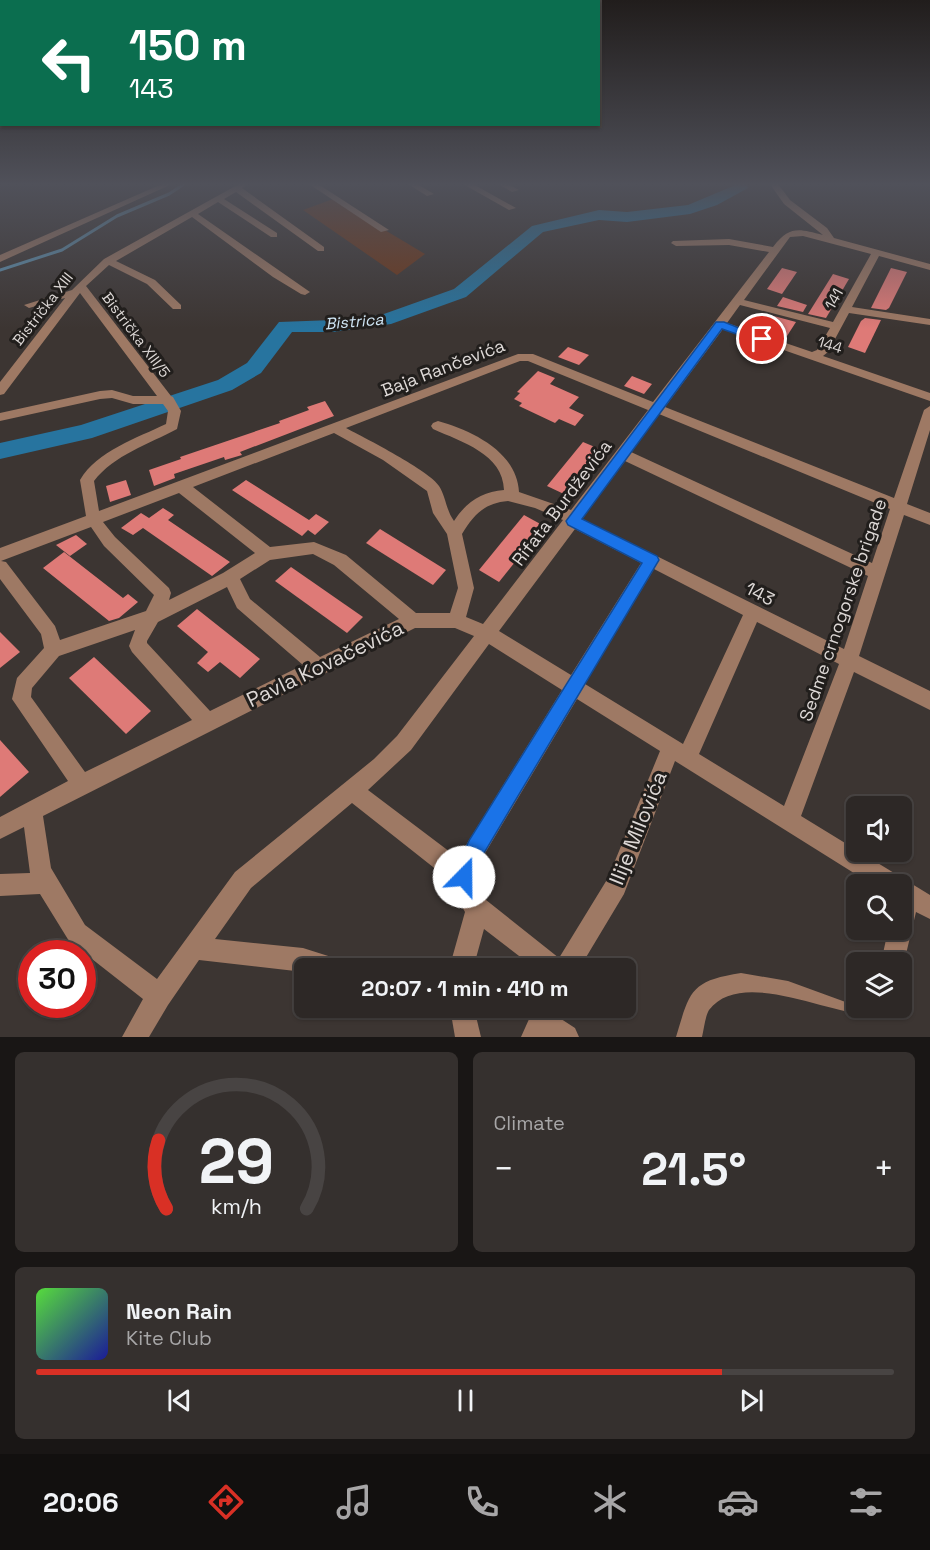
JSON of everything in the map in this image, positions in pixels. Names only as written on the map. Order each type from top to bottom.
[{"type":"street","points":[[0,259],[60,232]]},
{"type":"street","name":"Bistrička XIII","points":[[0,390],[78,289],[108,261],[157,232]]},
{"type":"street","points":[[218,232],[277,275],[305,292]]},
{"type":"street","points":[[270,232],[274,235]]},
{"type":"street","points":[[300,232],[321,249]]},
{"type":"street","name":"Rifata Burdževića","points":[[135,1037],[159,996],[243,880],[381,766],[404,743],[787,234],[791,232]]},
{"type":"street","name":"Rifata Burdževića","points":[[794,232],[926,262]]},
{"type":"street","points":[[826,232],[830,239]]},
{"type":"street","points":[[676,243],[729,242],[776,250]]},
{"type":"street","name":"141","points":[[813,357],[822,352],[877,252]]},
{"type":"street","points":[[108,261],[151,282],[177,307]]},
{"type":"street","points":[[29,305],[78,289]]},
{"type":"street","name":"Bistrička XIII/5","points":[[78,289],[172,406]]},
{"type":"street","points":[[737,301],[836,326]]},
{"type":"street","points":[[846,309],[930,322]]},
{"type":"street","name":"144","points":[[720,324],[930,397]]},
{"type":"street","name":"Baja Rančevića","points":[[0,555],[337,429],[518,358],[529,357],[930,519]]},
{"type":"street","points":[[0,417],[112,394],[172,406],[172,426],[93,470],[87,480],[94,519],[107,541],[155,583],[163,593],[161,604],[140,635],[138,645],[207,722]]},
{"type":"street","name":"Sedme crnogorske brigade","points":[[789,820],[849,660],[930,410]]},
{"type":"street","points":[[438,426],[487,450],[511,477],[512,495],[496,495],[481,500],[470,508],[454,533]]},
{"type":"street","points":[[337,429],[388,457],[433,488],[440,513],[454,533],[466,588],[456,621]]},
{"type":"street","points":[[623,454],[877,573]]},
{"type":"street","points":[[182,487],[267,555]]},
{"type":"street","name":"143","points":[[512,495],[533,500],[574,520],[930,701]]},
{"type":"street","points":[[82,784],[21,699],[23,684],[53,650],[154,616],[229,578],[267,555],[314,548],[340,560],[413,620]]},
{"type":"street","points":[[541,958],[471,900],[464,870],[651,560]]},
{"type":"street","points":[[0,567],[49,631],[53,650]]},
{"type":"street","points":[[229,578],[238,589],[243,603],[318,667]]},
{"type":"street","name":"Ilije Milovića","points":[[573,958],[616,886],[679,752],[753,611]]},
{"type":"street","name":"Pavla Kovačevića","points":[[0,828],[82,784],[413,620],[456,621],[488,633],[875,874]]},
{"type":"street","points":[[351,790],[464,877]]},
{"type":"street","points":[[32,811],[40,870],[46,884],[77,933],[159,996]]},
{"type":"street","points":[[0,885],[46,884]]},
{"type":"street","name":"Pavla Kovačevića","points":[[912,897],[930,908]]},
{"type":"street","points":[[465,958],[478,907]]},
{"type":"street","points":[[193,948],[294,959]]},
{"type":"street","points":[[689,1037],[698,1004],[716,989],[741,985],[788,993],[846,1014]]},
{"type":"street","points":[[464,1018],[468,1037]]},
{"type":"street","points":[[540,1022],[566,1037]]},
{"type":"shaded area","points":[[335,232],[389,232],[425,254],[397,275]]},
{"type":"building","points":[[782,268],[797,272],[782,294],[767,289]]},
{"type":"building","points":[[891,268],[907,272],[889,308],[886,310],[871,308]]},
{"type":"building","points":[[833,274],[849,279],[826,318],[808,314]]},
{"type":"building","points":[[783,297],[807,305],[803,312],[777,306]]},
{"type":"building","points":[[770,315],[796,322],[787,336],[761,328]]},
{"type":"building","points":[[865,318],[881,320],[865,353],[848,347],[861,321]]},
{"type":"building","points":[[568,347],[589,355],[579,365],[558,357]]},
{"type":"building","points":[[538,371],[555,378],[550,384],[579,397],[569,408],[584,415],[575,426],[559,419],[555,423],[519,406],[522,403],[514,399],[520,393],[517,392]]},
{"type":"building","points":[[632,376],[652,384],[644,394],[624,386]]},
{"type":"building","points":[[325,401],[334,416],[240,452],[242,455],[225,460],[224,457],[174,474],[175,478],[154,486],[149,470],[280,423],[279,421],[309,410],[307,407]]},
{"type":"building","points":[[583,442],[602,450],[566,495],[547,486]]},
{"type":"building","points":[[126,480],[131,495],[110,502],[106,486]]},
{"type":"building","points":[[246,480],[309,520],[316,514],[329,522],[315,535],[308,530],[302,536],[232,490]]},
{"type":"building","points":[[163,508],[174,515],[168,520],[230,562],[212,576],[143,528],[133,535],[121,528],[141,513],[149,518]]},
{"type":"building","points":[[524,515],[544,526],[499,582],[479,570]]},
{"type":"building","points":[[380,529],[446,570],[433,585],[366,543]]},
{"type":"building","points":[[76,535],[87,544],[70,556],[56,545]]},
{"type":"building","points":[[64,552],[123,598],[128,594],[138,602],[119,618],[109,621],[43,568]]},
{"type":"building","points":[[291,567],[363,617],[347,633],[275,581]]},
{"type":"building","points":[[197,609],[260,659],[240,678],[220,662],[208,672],[197,663],[208,652],[177,626]]},
{"type":"building","points":[[0,632],[20,652],[0,668]]},
{"type":"building","points":[[94,657],[151,711],[126,734],[69,678]]},
{"type":"building","points":[[0,740],[29,772],[0,797]]},
{"type":"waterway","points":[[0,270],[62,250],[90,232]]},
{"type":"waterway","name":"Bistrica","points":[[0,451],[84,432],[225,385],[254,368],[286,326],[333,326],[384,320],[460,293],[534,232]]},
{"type":"route","points":[[464,877],[464,870],[477,846],[651,560],[573,521],[720,324],[762,339]]}]
